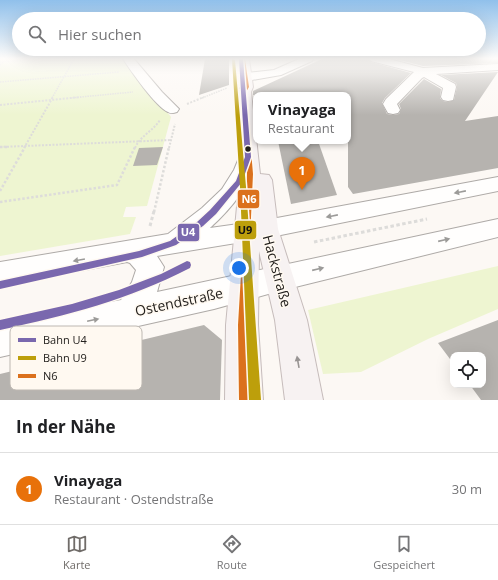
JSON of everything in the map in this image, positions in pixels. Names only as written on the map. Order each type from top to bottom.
[{"type":"main road","name":"Hackstraße","points":[[243,78],[242,84],[253,143]]},
{"type":"main road","name":"Hackstraße","points":[[242,84],[252,92],[253,98]]},
{"type":"main road","name":"Hackstraße","points":[[254,149],[249,202],[256,230],[280,278],[291,320],[304,400]]},
{"type":"main road","name":"Hackstraße","points":[[244,400],[242,325],[244,288],[256,230]]},
{"type":"street","points":[[143,78],[157,95],[172,109]]},
{"type":"street","points":[[242,84],[264,78]]},
{"type":"street","points":[[393,110],[390,104],[391,102],[415,78]]},
{"type":"street","points":[[435,78],[450,87],[448,97]]},
{"type":"street","points":[[173,243],[200,224],[220,205],[241,178],[254,149]]},
{"type":"street","points":[[0,274],[136,249],[256,230],[498,184]]},
{"type":"street","name":"Ostendstraße","points":[[65,326],[244,288],[280,278],[498,228]]},
{"type":"street","points":[[130,312],[145,287],[150,267],[139,255],[136,249]]},
{"type":"street","name":"Ostendstraße","points":[[0,340],[10,338]]},
{"type":"path","points":[[0,82],[55,78]]},
{"type":"path","points":[[0,191],[64,78]]},
{"type":"path","points":[[196,101],[226,88],[242,84]]},
{"type":"path","points":[[0,105],[137,91]]},
{"type":"path","points":[[136,249],[178,114],[172,109]]},
{"type":"path","points":[[0,202],[117,185],[138,141],[156,127]]},
{"type":"path","points":[[0,147],[171,140]]},
{"type":"path","points":[[314,242],[429,219]]},
{"type":"green space","points":[[0,78],[139,78],[171,117],[147,206],[126,207],[123,217],[136,217],[130,234],[0,256]]},
{"type":"green space","points":[[498,266],[498,309],[428,339],[361,372],[323,374],[308,310]]},
{"type":"building","points":[[202,78],[229,78],[229,85],[199,95]]},
{"type":"building","points":[[282,78],[406,78],[385,98],[382,103],[387,114],[393,115],[399,114],[401,109],[399,104],[424,79],[441,89],[440,98],[443,101],[448,102],[454,100],[457,87],[456,83],[446,78],[494,78],[465,121],[498,116],[498,168],[353,194],[348,187],[348,144],[351,144],[351,92],[253,91]]},
{"type":"building","points":[[279,144],[319,144],[337,195],[291,204]]},
{"type":"building","points":[[163,147],[157,165],[133,166],[139,148]]},
{"type":"building","points":[[498,320],[498,400],[481,400],[472,388],[486,388],[486,352],[450,352],[450,359],[438,343]]},
{"type":"building","points":[[204,325],[222,340],[220,400],[0,400],[0,374],[10,372],[10,390],[142,390],[142,340]]},
{"type":"rail line","name":"U9","points":[[234,78],[243,187],[255,400]]},
{"type":"rail line","name":"U4","points":[[0,285],[139,255],[173,243],[200,224],[213,212],[239,182],[248,157],[242,78]]},
{"type":"rail line","name":"U4","points":[[0,325],[72,309],[119,295],[187,265]]},
{"type":"transit line","name":"N6","points":[[244,400],[242,325],[250,174],[244,92],[247,87],[246,78]]},
{"type":"place","name":"Vinayaga","points":[[302,190]]}]
